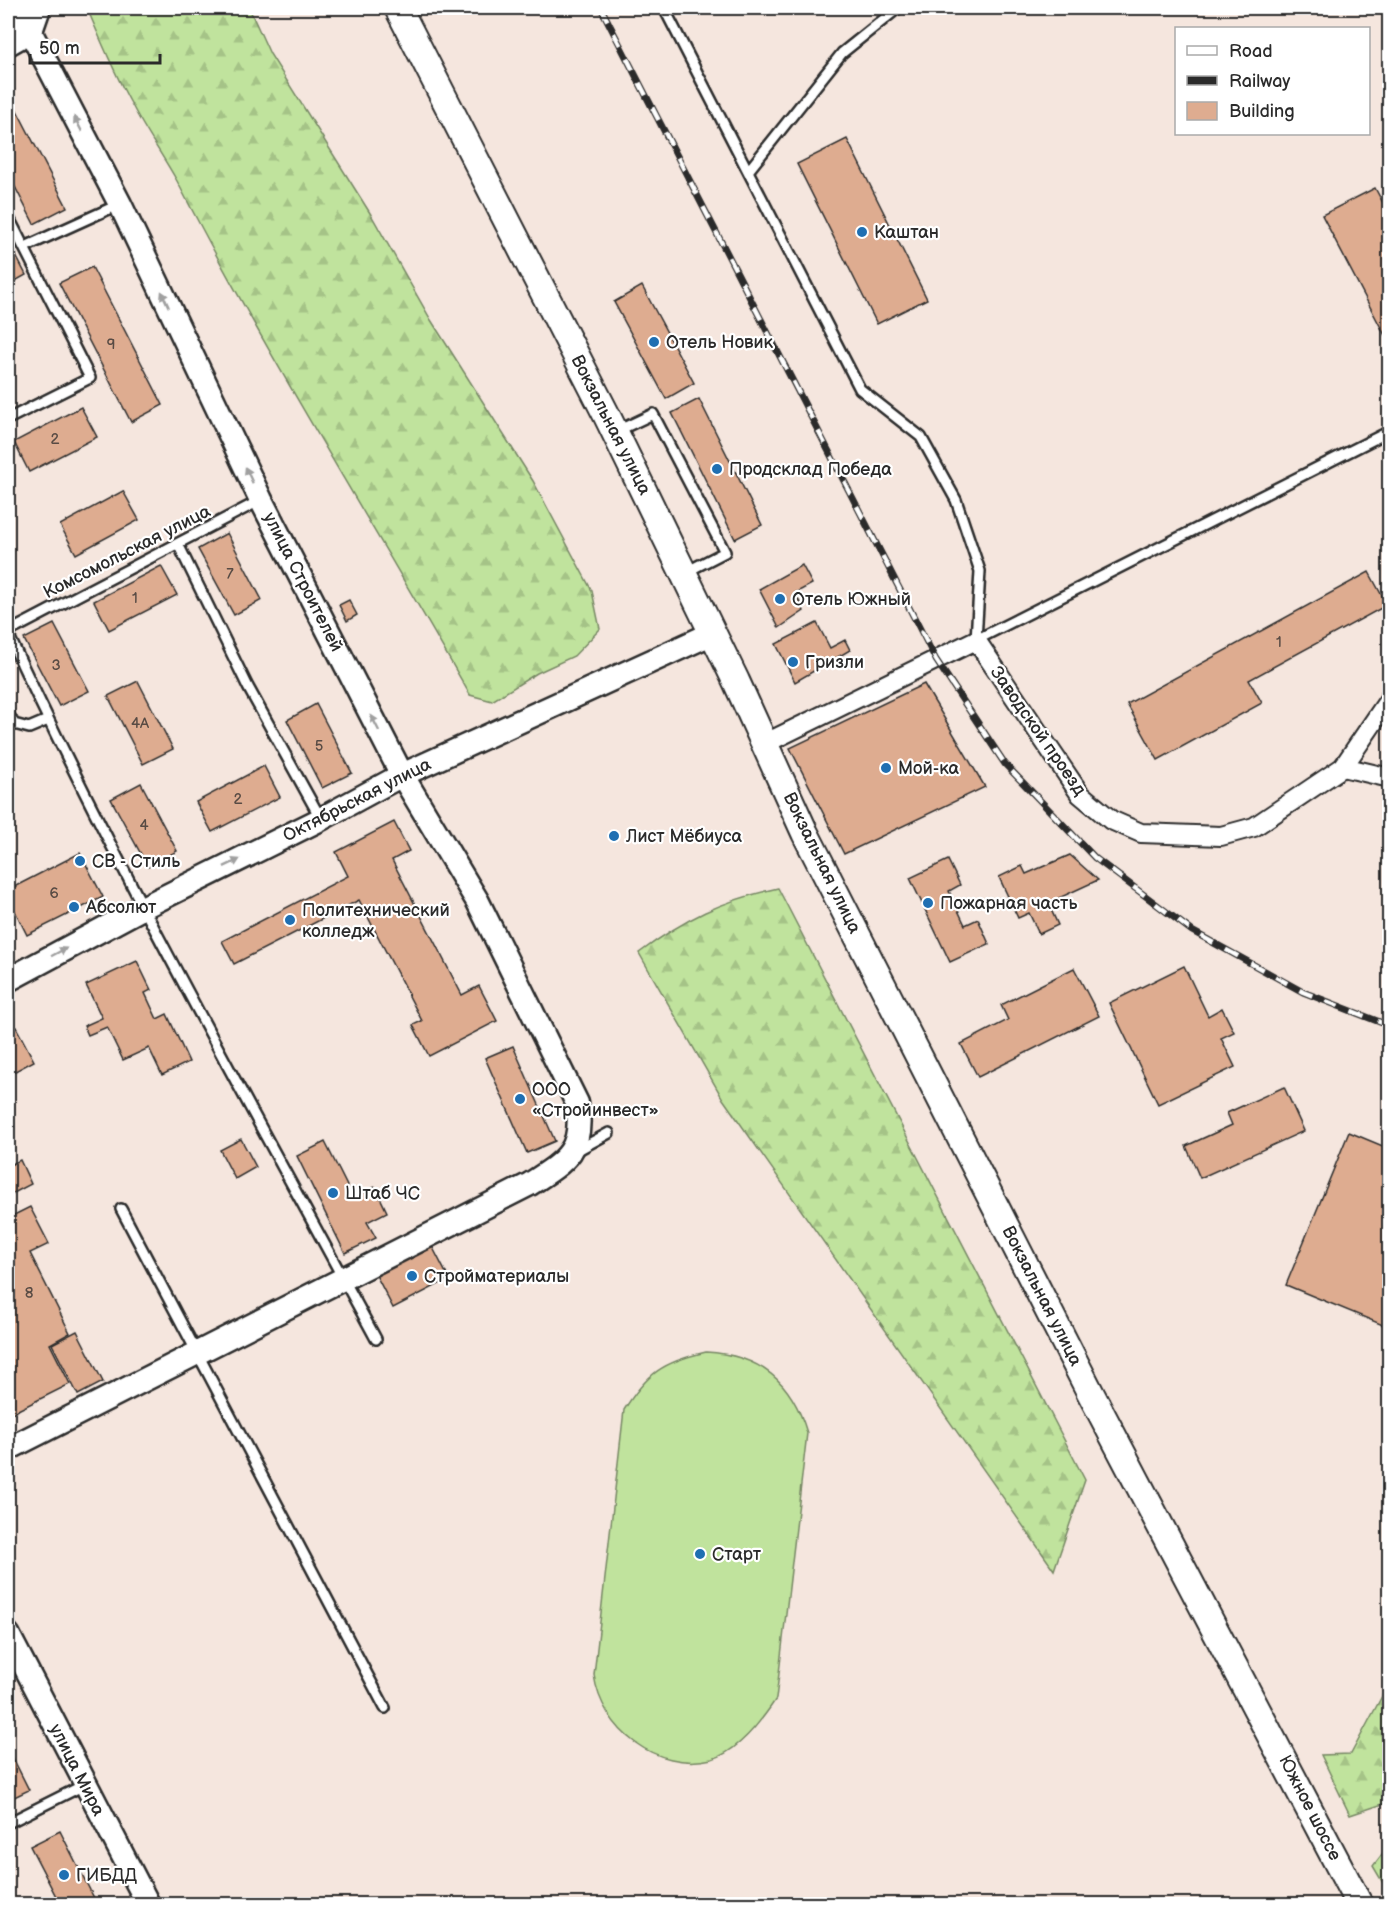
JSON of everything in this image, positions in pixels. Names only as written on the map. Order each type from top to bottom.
[{"type":"main road","name":"Вокзальная улица","points":[[398,8],[615,432],[713,633],[805,833],[1091,1394],[1260,1711]]},
{"type":"main road","name":"Южное шоссе","points":[[1260,1711],[1359,1905]]},
{"type":"street","points":[[8,44],[30,17]]},
{"type":"street","name":"улица Строителей","points":[[30,17],[261,500],[402,775],[478,902],[577,1103],[579,1132],[572,1153]]},
{"type":"street","name":"Октябрьская улица","points":[[8,980],[144,907],[321,819],[402,775],[713,633]]},
{"type":"street","points":[[764,744],[975,640]]},
{"type":"street","name":"Заводской проезд","points":[[975,640],[1080,794],[1111,820],[1141,833],[1221,836],[1254,827],[1343,767],[1389,698]]},
{"type":"street","points":[[1343,767],[1389,778]]},
{"type":"street","points":[[8,1449],[530,1184],[572,1153]]},
{"type":"street","name":"улица Мира","points":[[10,1647],[148,1905]]},
{"type":"lane","points":[[664,8],[860,389],[921,437],[956,500],[980,571],[975,640]]},
{"type":"lane","points":[[749,170],[842,54],[898,8]]},
{"type":"lane","points":[[25,248],[120,204]]},
{"type":"lane","points":[[8,419],[90,378],[25,248],[9,222]]},
{"type":"lane","points":[[615,432],[653,414],[725,552],[684,573]]},
{"type":"lane","points":[[975,640],[1389,431]]},
{"type":"lane","name":"Комсомольская улица","points":[[8,633],[261,500]]},
{"type":"lane","points":[[177,544],[248,687],[321,819]]},
{"type":"lane","points":[[8,633],[48,720],[144,907],[376,1339]]},
{"type":"lane","points":[[8,712],[14,724],[28,728],[48,720]]},
{"type":"lane","points":[[577,1103],[595,1141]]},
{"type":"lane","points":[[572,1153],[609,1133]]},
{"type":"lane","points":[[121,1209],[385,1708]]},
{"type":"lane","points":[[8,1823],[84,1785]]},
{"type":"green space","points":[[87,8],[249,8],[270,54],[370,213],[431,320],[533,481],[592,591],[600,629],[574,656],[537,673],[492,701],[470,695],[247,311],[177,181],[126,95]]},
{"type":"green space","points":[[778,888],[1085,1480],[1054,1570],[723,1099],[639,953],[705,912]]},
{"type":"green space","name":"Старт","points":[[706,1352],[742,1359],[758,1365],[771,1374],[783,1385],[792,1399],[807,1433],[776,1699],[756,1725],[731,1750],[712,1759],[691,1761],[671,1759],[652,1753],[620,1729],[608,1713],[599,1695],[594,1675],[624,1410],[640,1387],[658,1371],[678,1360]]},
{"type":"green space","points":[[1389,1683],[1389,1802],[1350,1815],[1321,1755],[1351,1754]]},
{"type":"green space","points":[[1389,1845],[1389,1893],[1373,1866]]},
{"type":"building","points":[[8,93],[67,207],[34,224],[8,173]]},
{"type":"building","name":"Каштан","points":[[847,139],[927,299],[877,324],[797,164]]},
{"type":"building","points":[[1375,188],[1390,216],[1390,345],[1322,215]]},
{"type":"building","points":[[13,250],[26,275],[8,285],[8,253]]},
{"type":"building","points":[[92,267],[163,405],[131,422],[59,283]]},
{"type":"building","points":[[642,286],[694,383],[666,399],[614,302]]},
{"type":"building","name":"Продсклад Победа","points":[[699,399],[762,525],[735,539],[672,413]]},
{"type":"building","points":[[81,407],[97,437],[29,472],[14,442]]},
{"type":"building","points":[[123,491],[139,520],[76,554],[60,525]]},
{"type":"building","points":[[227,533],[262,600],[234,615],[198,549]]},
{"type":"building","points":[[802,565],[812,584],[795,593],[804,611],[779,628],[759,589]]},
{"type":"building","points":[[161,566],[177,595],[109,630],[94,601]]},
{"type":"building","points":[[1369,572],[1387,605],[1249,680],[1262,703],[1158,760],[1127,704]]},
{"type":"building","points":[[349,600],[357,615],[347,621],[339,605]]},
{"type":"building","points":[[817,623],[830,648],[845,640],[850,650],[795,682],[776,644]]},
{"type":"building","points":[[54,624],[89,691],[59,706],[24,639]]},
{"type":"building","points":[[138,681],[173,749],[143,764],[108,696]]},
{"type":"building","name":"Мой-ка","points":[[924,684],[985,787],[844,854],[790,748]]},
{"type":"building","points":[[316,704],[352,773],[322,788],[287,720]]},
{"type":"building","points":[[264,766],[280,797],[212,832],[196,802]]},
{"type":"building","points":[[141,783],[177,851],[148,867],[111,799]]},
{"type":"building","name":"Политехнический колледж","points":[[394,822],[409,851],[392,860],[462,995],[479,986],[497,1021],[429,1056],[413,1025],[422,1021],[359,900],[234,964],[222,941],[348,876],[336,852]]},
{"type":"building","points":[[80,853],[103,897],[27,935],[8,897],[8,890]]},
{"type":"building","points":[[1070,855],[1098,880],[1048,903],[1058,925],[1039,934],[1029,913],[1018,918],[999,877],[1022,866],[1026,874]]},
{"type":"building","points":[[948,860],[960,885],[949,891],[965,925],[978,919],[989,944],[950,962],[910,878]]},
{"type":"building","points":[[137,961],[151,990],[145,993],[157,1019],[167,1014],[189,1062],[162,1075],[149,1048],[123,1060],[107,1027],[88,1035],[84,1026],[102,1018],[86,985]]},
{"type":"building","points":[[1184,966],[1208,1016],[1222,1008],[1234,1032],[1221,1038],[1235,1067],[1158,1104],[1109,1003]]},
{"type":"building","points":[[1074,968],[1099,1016],[978,1077],[961,1044],[1008,1020],[1001,1005]]},
{"type":"building","points":[[16,1027],[34,1061],[8,1075],[8,1032]]},
{"type":"building","name":"ООО «Стройинвест»","points":[[513,1046],[555,1141],[527,1153],[485,1058]]},
{"type":"building","points":[[1284,1087],[1304,1131],[1200,1178],[1186,1146],[1232,1125],[1227,1113]]},
{"type":"building","points":[[1349,1132],[1390,1149],[1390,1328],[1286,1285]]},
{"type":"building","points":[[241,1139],[256,1167],[235,1179],[220,1150]]},
{"type":"building","name":"Штаб ЧС","points":[[325,1142],[353,1198],[375,1187],[387,1212],[367,1222],[376,1238],[345,1253],[297,1156]]},
{"type":"building","points":[[20,1160],[31,1184],[8,1196],[8,1166]]},
{"type":"building","points":[[30,1207],[49,1244],[30,1253],[70,1333],[50,1344],[70,1384],[8,1415],[8,1218]]},
{"type":"building","name":"Стройматериалы","points":[[431,1244],[449,1279],[393,1308],[375,1273]]},
{"type":"building","points":[[77,1331],[103,1382],[78,1395],[52,1344]]},
{"type":"building","points":[[8,1748],[29,1790],[8,1800]]},
{"type":"building","name":"ГИБДД","points":[[60,1831],[97,1904],[60,1904],[30,1846]]},
{"type":"railway","points":[[601,8],[936,660],[1005,764],[1095,858],[1192,931],[1303,992],[1390,1026]]},
{"type":"place","name":"Каштан","points":[[862,232]]},
{"type":"place","name":"Отель Новик","points":[[654,342]]},
{"type":"place","name":"Продсклад Победа","points":[[717,469]]},
{"type":"place","name":"Отель Южный","points":[[780,599]]},
{"type":"place","name":"Гризли","points":[[793,662]]},
{"type":"place","name":"Мой-ка","points":[[886,768]]},
{"type":"place","name":"Лист Мёбиуса","points":[[614,836]]},
{"type":"place","name":"СВ - Стиль","points":[[80,861]]},
{"type":"place","name":"Пожарная часть","points":[[928,903]]},
{"type":"place","name":"Абсолют","points":[[74,907]]},
{"type":"place","name":"Политехнический колледж","points":[[290,920]]},
{"type":"place","name":"ООО «Стройинвест»","points":[[520,1099]]},
{"type":"place","name":"Штаб ЧС","points":[[333,1193]]},
{"type":"place","name":"Стройматериалы","points":[[412,1276]]},
{"type":"place","name":"Старт","points":[[700,1554]]},
{"type":"place","name":"ГИБДД","points":[[64,1875]]}]
